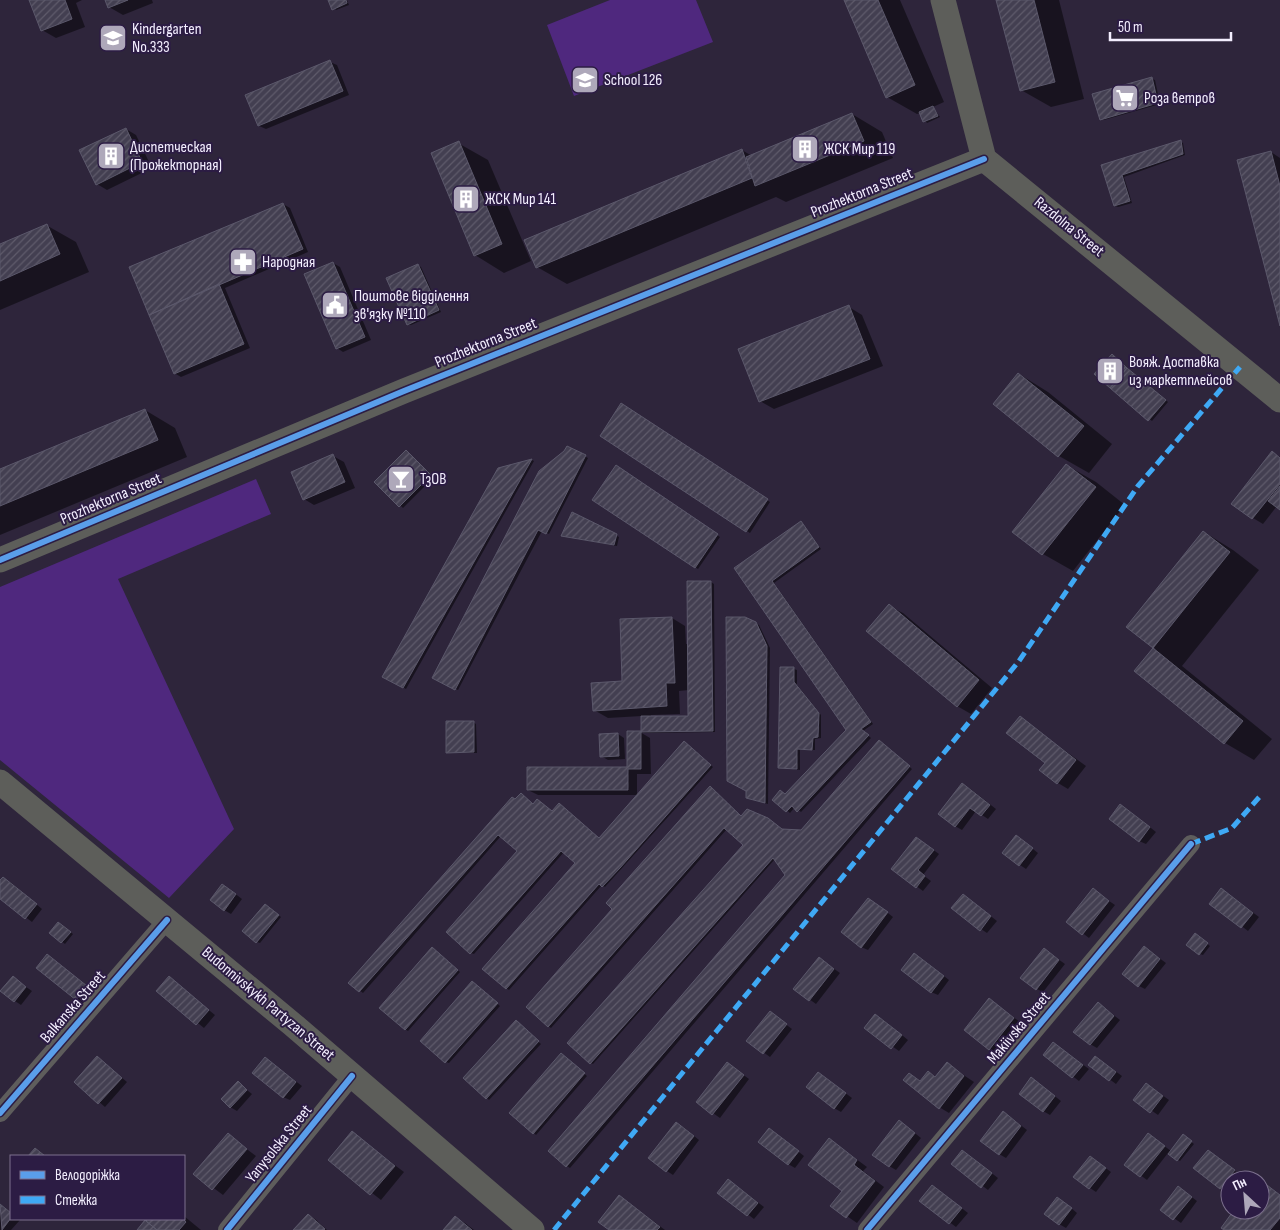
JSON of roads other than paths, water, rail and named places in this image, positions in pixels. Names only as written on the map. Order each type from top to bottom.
[{"type":"street","points":[[943,0],[984,158]]},
{"type":"street","name":"Razdolna Street","points":[[984,158],[1280,400]]},
{"type":"street","name":"Prozhektorna Street","points":[[0,560],[404,391],[984,158]]},
{"type":"street","name":"Budonnivskykh Partyzan Street","points":[[0,782],[167,920],[532,1230]]},
{"type":"street","name":"Makiivska Street","points":[[867,1230],[1192,844]]},
{"type":"street","name":"Balkanska Street","points":[[0,1113],[167,920]]},
{"type":"street","name":"Yanysolska Street","points":[[227,1230],[352,1076]]},
{"type":"place","name":"Kindergarten No.333","points":[[113,38]]},
{"type":"place","name":"School 126","points":[[585,80]]},
{"type":"place","name":"Роза ветров","points":[[1125,98]]},
{"type":"place","name":"ЖСК Мир 119","points":[[805,149]]},
{"type":"place","name":"Диспетческая (Прожекторная)","points":[[111,156]]},
{"type":"place","name":"ЖСК Мир 141","points":[[466,199]]},
{"type":"place","name":"Народная","points":[[243,262]]},
{"type":"place","name":"Поштове відділення зв'язку №110","points":[[335,305]]},
{"type":"place","name":"Вояж. Доставка из маркетплейсов","points":[[1110,371]]},
{"type":"place","name":"ТзОВ","points":[[401,479]]}]
